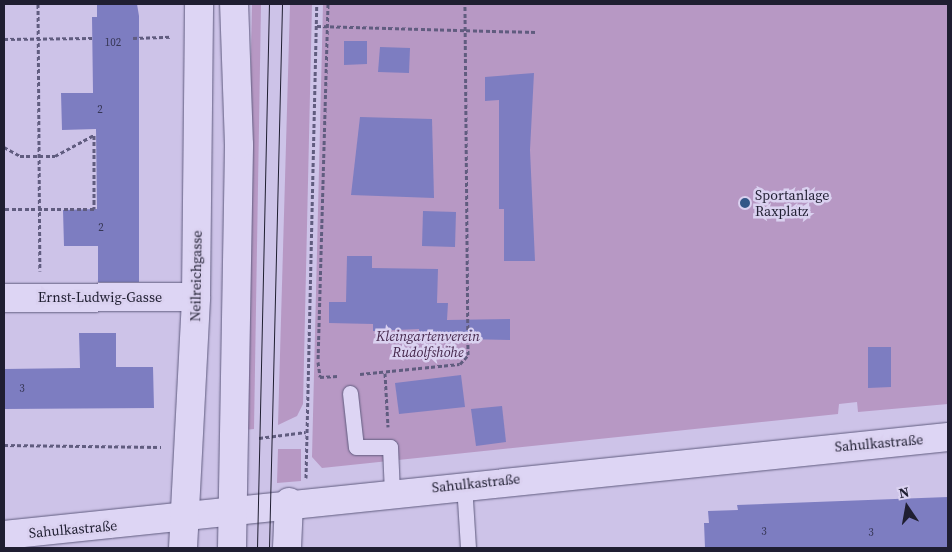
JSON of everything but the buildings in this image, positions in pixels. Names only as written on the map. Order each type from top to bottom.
[{"type":"street","name":"Neilreichgasse","points":[[183,548],[191,445],[196,297],[197,37],[199,4]]},
{"type":"street","points":[[232,548],[232,441],[239,145],[234,4]]},
{"type":"street","name":"Ernst-Ludwig-Gasse","points":[[4,298],[196,297]]},
{"type":"street","name":"Sahulkastraße","points":[[4,535],[186,518],[289,502],[948,437]]},
{"type":"street","points":[[287,548],[289,502]]},
{"type":"lane","points":[[350,393],[356,447],[390,447],[392,492]]},
{"type":"lane","points":[[464,484],[468,548]]},
{"type":"path","points":[[38,4],[40,298]]},
{"type":"path","points":[[232,441],[306,432],[317,4]]},
{"type":"path","points":[[328,4],[318,362],[320,377],[348,375]]},
{"type":"path","points":[[357,374],[385,373],[460,364],[468,354],[465,4]]},
{"type":"path","points":[[317,26],[536,32]]},
{"type":"path","points":[[133,38],[197,37]]},
{"type":"path","points":[[4,39],[92,38]]},
{"type":"path","points":[[4,147],[20,156],[55,156],[94,135],[94,209],[4,209]]},
{"type":"path","points":[[385,373],[390,447]]},
{"type":"path","points":[[4,445],[191,445]]},
{"type":"green space","points":[[252,4],[261,4],[254,429],[244,430]]},
{"type":"green space","points":[[290,4],[312,4],[303,404],[297,416],[278,425]]},
{"type":"green space","name":"Sportanlage Raxplatz","points":[[323,4],[948,4],[948,404],[858,412],[857,402],[839,404],[838,414],[322,468],[312,457]]},
{"type":"green space","points":[[278,449],[301,449],[301,481],[277,483]]},
{"type":"tram line","points":[[257,548],[269,4]]},
{"type":"tram line","points":[[269,548],[282,4]]},
{"type":"place","name":"Sportanlage Raxplatz","points":[[745,203]]},
{"type":"park label","name":"Kleingartenverein Rudolfshöhe","points":[[428,344]]}]
